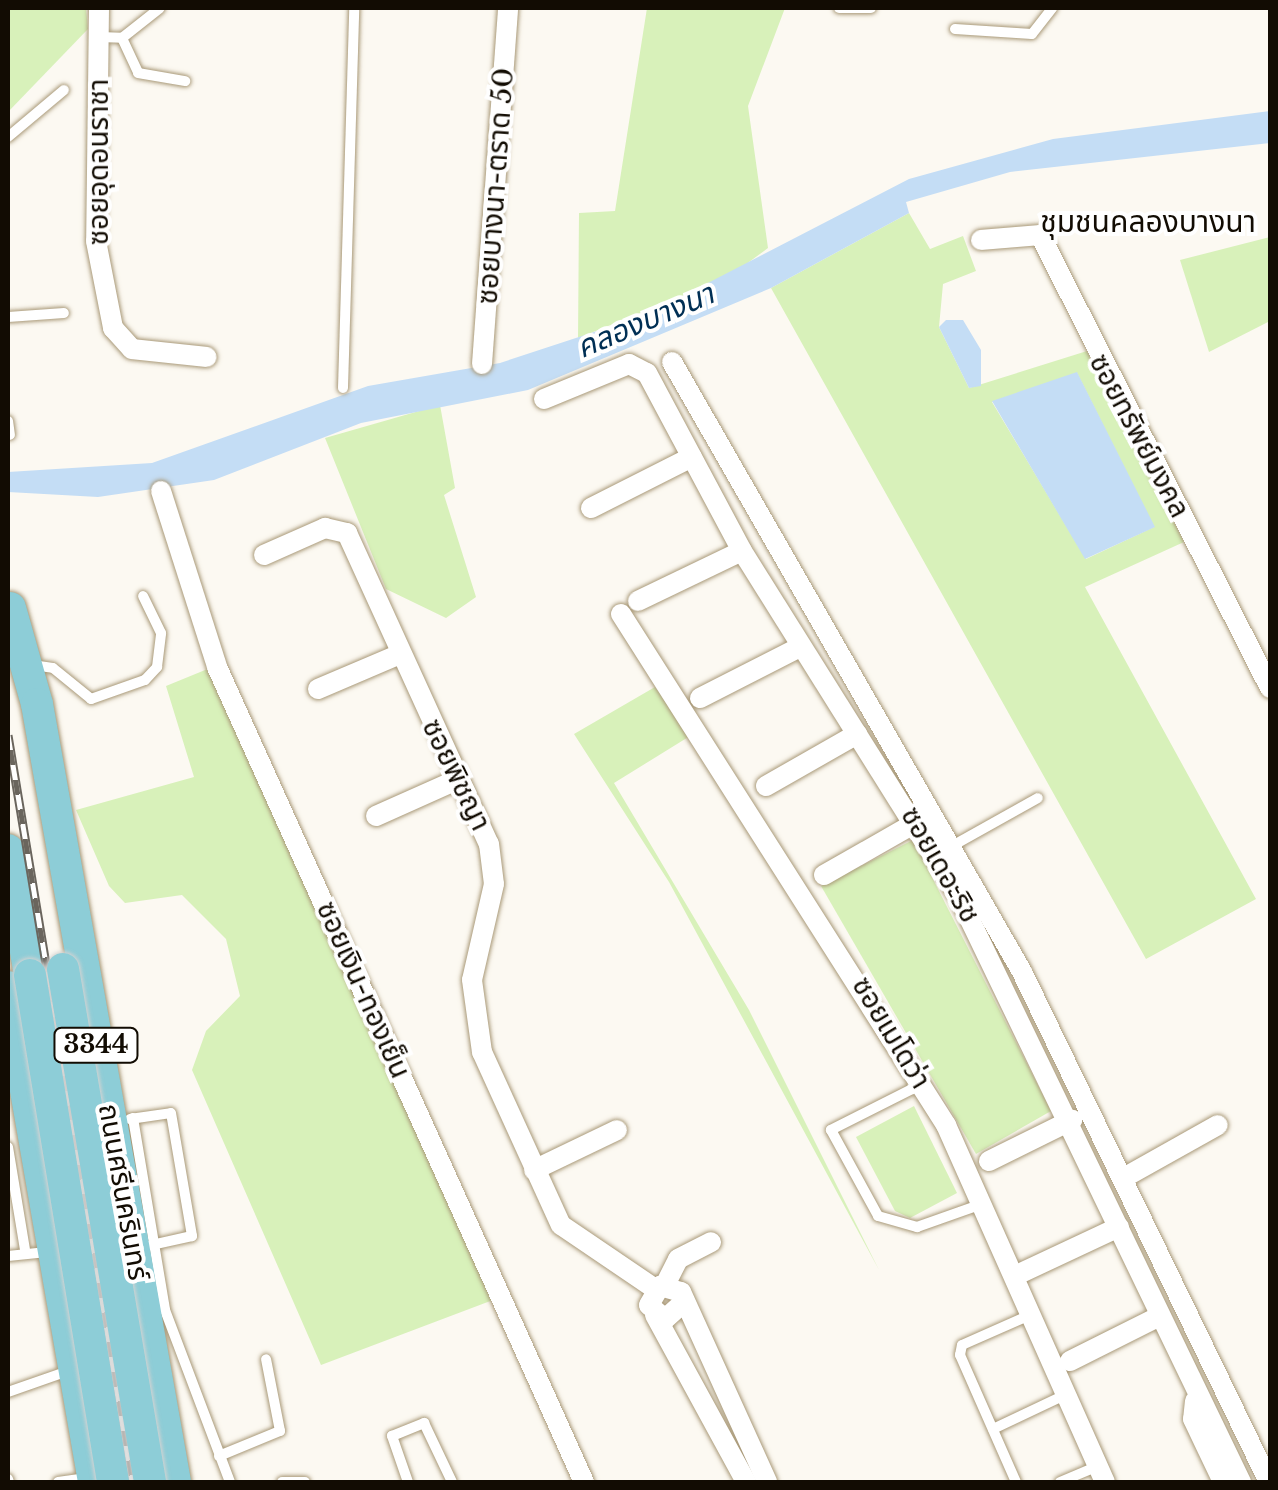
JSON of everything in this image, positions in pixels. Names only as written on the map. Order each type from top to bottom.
[{"type":"main road","name":"ถนนศรีนครินทร์","points":[[9,600],[121,1120],[144,1247],[175,1482]]},
{"type":"main road","name":"ถนนศรีนครินทร์","points":[[9,600],[63,969],[150,1482]]},
{"type":"main road","name":"ถนนศรีนครินทร์","points":[[8,850],[39,1252],[64,1310],[100,1481]]},
{"type":"main road","name":"ถนนศรีนครินทร์","points":[[19,981],[100,1481]]},
{"type":"main road","points":[[64,1310],[88,1334],[111,1336],[130,1324],[149,1296]]},
{"type":"street","name":"ซอยอุดอนราชา","points":[[99,8],[96,241],[113,328],[132,349],[208,357]]},
{"type":"street","name":"ซอยบางนา-ตราด 50","points":[[482,364],[508,8]]},
{"type":"street","name":"ซอยทรัพย์มงคล","points":[[981,240],[1040,235],[1270,688]]},
{"type":"street","points":[[672,362],[841,668],[954,845],[1128,1176],[1269,1482]]},
{"type":"street","name":"ซอยเดอะริช","points":[[544,399],[630,364],[647,373],[742,551],[800,647],[918,822],[1072,1120],[1195,1401],[1211,1413],[1241,1482]]},
{"type":"street","points":[[591,508],[692,457]]},
{"type":"street","name":"ซอยเงิน-ทองเย็น","points":[[160,491],[218,667],[584,1482]]},
{"type":"street","name":"ซอยพิชญา","points":[[264,555],[325,528],[347,533],[458,779],[494,870],[471,1008],[534,1170],[573,1239],[684,1302],[767,1482]]},
{"type":"street","points":[[638,601],[742,551]]},
{"type":"street","name":"ซอยเมโดว่า","points":[[621,614],[922,1084],[983,1204],[1101,1474]]},
{"type":"street","points":[[700,698],[800,647]]},
{"type":"street","points":[[318,689],[400,654]]},
{"type":"street","points":[[766,786],[858,734]]},
{"type":"street","points":[[376,816],[458,779]]},
{"type":"street","points":[[824,875],[918,822]]},
{"type":"street","points":[[989,1161],[1072,1120]]},
{"type":"street","points":[[1128,1176],[1218,1125]]},
{"type":"street","points":[[534,1170],[616,1130]]},
{"type":"street","points":[[1023,1272],[1120,1227]]},
{"type":"street","points":[[711,1242],[678,1259],[660,1287],[655,1315],[746,1482]]},
{"type":"street","points":[[655,1315],[676,1316],[684,1302]]},
{"type":"street","points":[[1070,1361],[1158,1317]]},
{"type":"street","name":"ซอยเดอะริช","points":[[1195,1401],[1192,1419],[1223,1482]]},
{"type":"lane","points":[[100,37],[122,38],[160,8]]},
{"type":"lane","points":[[344,388],[354,8]]},
{"type":"lane","points":[[838,8],[871,8]]},
{"type":"lane","points":[[955,29],[1032,34],[1052,8]]},
{"type":"lane","points":[[122,38],[133,70],[185,81]]},
{"type":"lane","points":[[8,137],[64,90]]},
{"type":"lane","points":[[8,317],[64,313]]},
{"type":"lane","points":[[8,421],[10,435]]},
{"type":"lane","points":[[26,665],[52,668],[91,699],[131,689],[158,668],[161,633],[142,596]]},
{"type":"lane","points":[[954,845],[1038,798]]},
{"type":"lane","points":[[922,1084],[831,1130],[878,1216],[917,1227],[983,1204]]},
{"type":"lane","points":[[121,1120],[171,1113],[192,1236],[144,1247]]},
{"type":"lane","points":[[8,1147],[39,1252],[8,1256]]},
{"type":"lane","points":[[149,1296],[230,1482]]},
{"type":"lane","points":[[1016,1482],[962,1345],[1031,1314]]},
{"type":"lane","points":[[219,1456],[280,1430],[266,1359]]},
{"type":"lane","points":[[8,1392],[74,1368]]},
{"type":"lane","points":[[993,1428],[1065,1394]]},
{"type":"lane","points":[[408,1482],[392,1436],[424,1424],[452,1482]]},
{"type":"lane","points":[[1060,1482],[1101,1474]]},
{"type":"lane","points":[[58,1482],[100,1481]]},
{"type":"lane","points":[[282,1482],[305,1482]]},
{"type":"green space","points":[[8,8],[86,8],[88,29],[8,112]]},
{"type":"green space","points":[[647,8],[785,8],[748,106],[768,248],[726,279],[578,338],[579,213],[615,211]]},
{"type":"green space","points":[[909,213],[930,249],[963,236],[976,271],[943,284],[939,327],[969,388],[1087,351],[1184,542],[1085,587],[1256,899],[1146,959],[771,288]],"holes":[[[1077,373],[1154,527],[1086,559],[992,402]]]},
{"type":"green space","points":[[1270,237],[1270,321],[1209,352],[1180,260]]},
{"type":"green space","points":[[440,405],[455,488],[444,495],[476,597],[446,618],[386,589],[325,438]]},
{"type":"green space","points":[[210,668],[493,1300],[321,1365],[192,1070],[206,1031],[240,996],[226,939],[182,895],[125,903],[109,886],[76,810],[194,777],[166,686]]},
{"type":"green space","points":[[655,687],[690,736],[614,783],[749,1010],[879,1270],[669,882],[574,734]]},
{"type":"green space","points":[[913,840],[1051,1111],[976,1154],[821,886]]},
{"type":"green space","points":[[914,1106],[957,1193],[910,1218],[895,1211],[856,1137]]},
{"type":"water","name":"คลองบางนา","points":[[1270,111],[1270,143],[1010,172],[906,202],[909,213],[771,288],[528,390],[361,423],[214,480],[98,497],[8,492],[8,472],[152,463],[368,386],[500,363],[646,315],[909,179],[1053,139]]},
{"type":"water","points":[[946,320],[963,320],[981,350],[981,386],[969,388],[939,327]]},
{"type":"water","points":[[1077,372],[1155,527],[1085,559],[992,401]]},
{"type":"railway","points":[[8,735],[132,1482]]},
{"type":"district","name":"ชุมชนคลองบางนา","points":[[1148,222]]}]
